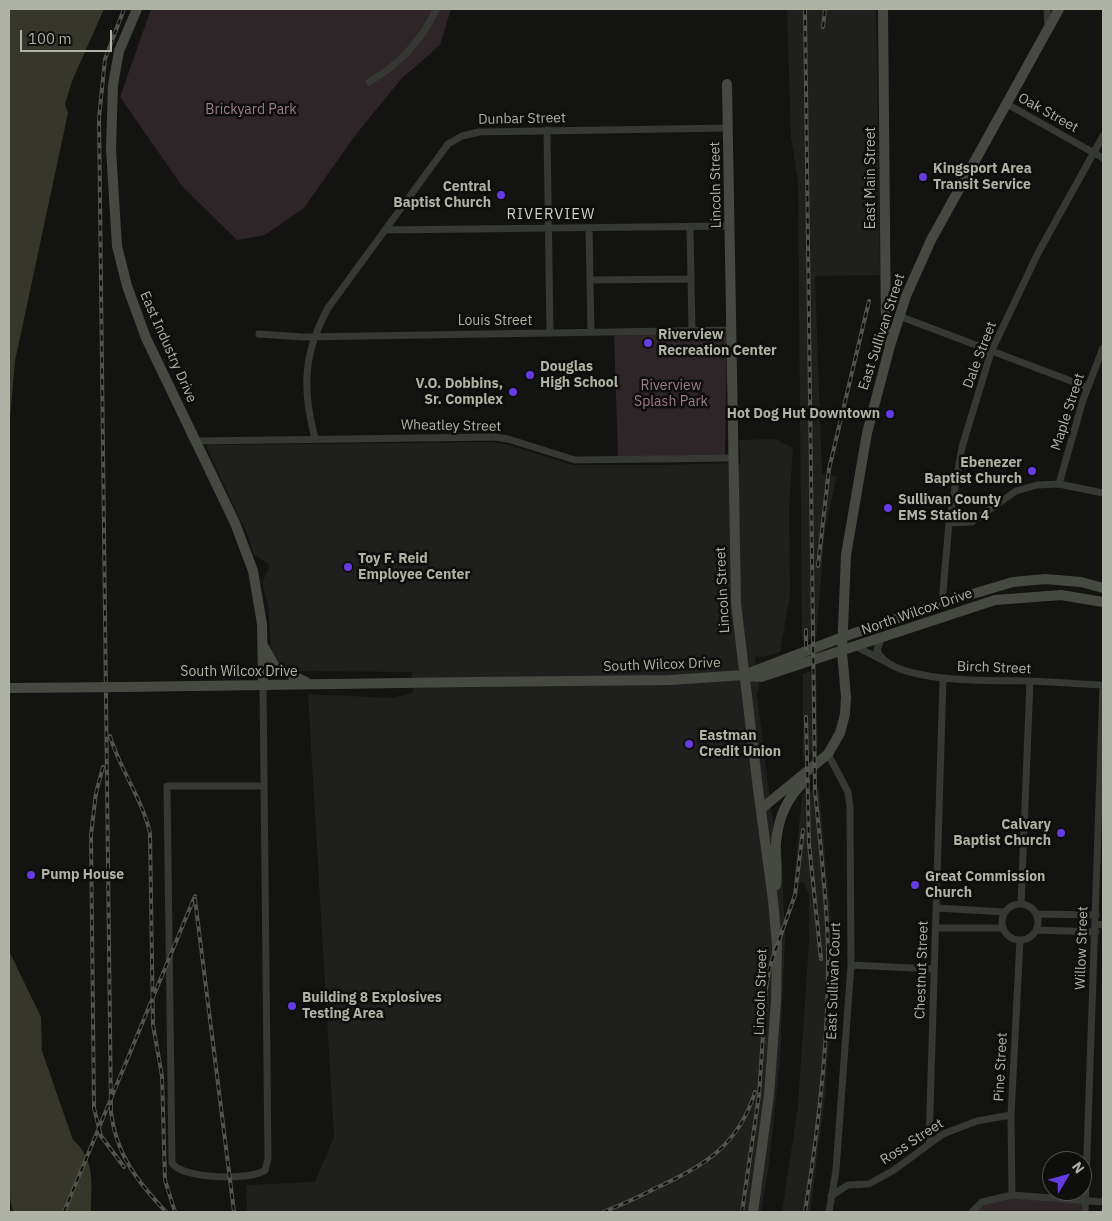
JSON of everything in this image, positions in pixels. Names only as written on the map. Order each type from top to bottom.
[{"type":"main road","name":"East Industry Drive","points":[[136,9],[119,51],[113,85],[111,149],[117,246],[134,309],[236,523],[253,571],[259,597],[263,642],[263,685]]},
{"type":"main road","name":"East Main Street","points":[[883,9],[886,336],[890,346]]},
{"type":"main road","name":"East Sullivan Street","points":[[843,637],[846,555],[852,511],[867,433],[899,316],[931,240],[1060,9]]},
{"type":"main road","name":"Lincoln Street","points":[[728,84],[736,603],[774,900],[777,945],[773,1049],[764,1144],[753,1212]]},
{"type":"main road","name":"North Wilcox Drive","points":[[843,637],[942,603],[1013,582],[1040,580],[1081,582],[1103,588]]},
{"type":"main road","points":[[1040,580],[1040,596]]},
{"type":"main road","name":"North Wilcox Drive","points":[[744,676],[761,677],[842,652],[995,600],[1060,595],[1103,602]]},
{"type":"main road","points":[[942,603],[942,618]]},
{"type":"main road","points":[[774,900],[777,880],[776,842],[784,807],[802,784],[821,766],[840,733],[845,714],[843,637]]},
{"type":"main road","name":"South Wilcox Drive","points":[[9,688],[670,680],[744,676],[843,637]]},
{"type":"main road","points":[[263,642],[275,667],[312,685]]},
{"type":"main road","points":[[761,809],[828,754]]},
{"type":"street","points":[[369,82],[412,48],[436,9]]},
{"type":"street","points":[[1047,9],[1048,30]]},
{"type":"street","name":"Oak Street","points":[[1006,104],[1103,158]]},
{"type":"street","name":"Dunbar Street","points":[[315,438],[309,415],[306,386],[308,359],[314,335],[328,308],[442,151],[454,140],[470,133],[547,130],[729,128]]},
{"type":"street","points":[[547,130],[550,333]]},
{"type":"street","name":"Dale Street","points":[[942,603],[949,523],[962,447],[991,352],[1038,253],[1103,136]]},
{"type":"street","points":[[385,230],[690,228],[730,226]]},
{"type":"street","points":[[588,228],[591,332]]},
{"type":"street","points":[[690,228],[692,330]]},
{"type":"street","points":[[590,280],[691,279]]},
{"type":"street","points":[[899,316],[1087,387]]},
{"type":"street","name":"Louis Street","points":[[259,334],[303,337],[314,335],[732,330]]},
{"type":"street","name":"Maple Street","points":[[1059,484],[1087,387],[1103,348]]},
{"type":"street","name":"Wheatley Street","points":[[196,441],[495,437],[508,439],[575,460],[733,458]]},
{"type":"street","points":[[949,523],[972,522],[1016,491],[1037,485],[1059,484],[1103,493]]},
{"type":"street","points":[[881,639],[877,650],[886,661]]},
{"type":"street","name":"Birch Street","points":[[857,647],[877,659],[914,673],[943,679],[1103,685]]},
{"type":"street","name":"Chestnut Street","points":[[929,1143],[933,968],[937,928],[943,679]]},
{"type":"street","points":[[1021,904],[1030,681]]},
{"type":"street","points":[[263,685],[268,1159],[265,1170],[257,1175],[206,1176],[190,1174],[175,1168],[172,1163],[168,786],[263,786]]},
{"type":"street","name":"Willow Street","points":[[1087,1151],[1098,927],[1096,915],[1103,758],[1103,685]]},
{"type":"street","name":"East Sullivan Court","points":[[828,754],[843,779],[850,807],[852,965],[836,1170],[829,1212]]},
{"type":"street","points":[[937,908],[1005,912],[1012,906],[1021,904],[1027,906],[1036,914],[1096,915]]},
{"type":"street","points":[[1005,912],[1004,928],[1010,936],[1020,940],[1029,938],[1036,930],[1036,914]]},
{"type":"street","points":[[1036,930],[1098,927]]},
{"type":"street","points":[[937,928],[1004,928]]},
{"type":"street","name":"Pine Street","points":[[1012,1195],[1011,1115],[1020,940]]},
{"type":"street","points":[[852,965],[933,968]]},
{"type":"street","name":"Ross Street","points":[[831,1196],[848,1185],[870,1184],[894,1170],[942,1134],[977,1120],[1011,1115]]},
{"type":"street","points":[[972,1212],[982,1202],[1012,1195],[1042,1197]]},
{"type":"street","points":[[1085,1201],[1103,1202]]},
{"type":"street","name":"Willow Street","points":[[1085,1201],[1085,1212]]},
{"type":"shaded area","points":[[9,9],[104,9],[72,81],[65,104],[68,113],[15,361],[9,430]]},
{"type":"shaded area","points":[[787,9],[876,9],[880,275],[815,276],[822,474],[837,476],[825,529],[816,639],[802,640],[798,182],[791,137]]},
{"type":"shaded area","points":[[775,439],[793,448],[789,509],[790,595],[780,652],[763,657],[755,656],[755,658],[759,686],[757,695],[771,809],[774,830],[781,842],[785,938],[780,1060],[769,1164],[761,1212],[247,1212],[246,1185],[315,1182],[334,1137],[308,694],[392,698],[413,693],[412,672],[289,671],[281,668],[272,655],[268,605],[262,582],[269,569],[268,563],[254,555],[248,536],[206,446],[214,443],[215,445],[492,442],[505,444],[573,465],[657,465],[741,463],[739,440]]},
{"type":"shaded area","points":[[816,669],[818,747],[803,761],[803,674]]},
{"type":"shaded area","points":[[819,788],[831,920],[830,1027],[825,1097],[810,1212],[782,1212],[798,1106],[809,943],[809,895],[803,882],[794,883],[802,794]]},
{"type":"shaded area","points":[[9,951],[41,1017],[42,1051],[73,1140],[86,1156],[89,1164],[91,1173],[91,1212],[13,1212],[9,1193]]},
{"type":"green space","name":"Brickyard Park","points":[[151,9],[451,9],[440,45],[401,79],[354,137],[304,208],[265,235],[237,240],[182,186],[120,97]]},
{"type":"green space","name":"Riverview Splash Park","points":[[614,334],[727,334],[725,455],[618,457]]},
{"type":"green space","points":[[1012,1195],[1042,1198],[1042,1201],[1082,1201],[1081,1212],[975,1212],[985,1205]]},
{"type":"railway","points":[[124,9],[105,59],[99,118],[111,1112],[123,1155],[146,1190],[166,1212]]},
{"type":"railway","points":[[805,9],[815,790],[825,891],[828,952],[825,1050],[815,1147],[805,1212]]},
{"type":"railway","points":[[823,27],[825,9]]},
{"type":"railway","points":[[818,566],[829,469],[869,301]]},
{"type":"railway","points":[[806,630],[806,649]]},
{"type":"railway","points":[[806,717],[809,844],[821,959]]},
{"type":"railway","points":[[110,736],[119,761],[142,808],[150,833],[153,1025],[162,1076],[165,1180],[175,1212]]},
{"type":"railway","points":[[103,767],[96,793],[91,835],[94,1108],[101,1136],[124,1167]]},
{"type":"railway","points":[[742,1212],[759,1095],[766,989],[770,966],[795,895],[803,830]]},
{"type":"railway","points":[[64,1212],[195,896]]},
{"type":"railway","points":[[195,899],[234,1212]]},
{"type":"railway","points":[[603,1212],[673,1180],[717,1152],[739,1127],[748,1111],[755,1092]]},
{"type":"place","name":"Kingsport Area Transit Service","points":[[923,177]]},
{"type":"place","name":"Central Baptist Church","points":[[501,195]]},
{"type":"place","name":"Riverview Recreation Center","points":[[648,343]]},
{"type":"place","name":"Douglas High School","points":[[530,375]]},
{"type":"place","name":"V.O. Dobbins, Sr. Complex","points":[[513,392]]},
{"type":"place","name":"Hot Dog Hut Downtown","points":[[890,414]]},
{"type":"place","name":"Ebenezer Baptist Church","points":[[1032,471]]},
{"type":"place","name":"Sullivan County EMS Station 4","points":[[888,508]]},
{"type":"place","name":"Toy F. Reid Employee Center","points":[[348,567]]},
{"type":"place","name":"Eastman Credit Union","points":[[689,744]]},
{"type":"place","name":"Calvary Baptist Church","points":[[1061,833]]},
{"type":"place","name":"Pump House","points":[[31,875]]},
{"type":"place","name":"Great Commission Church","points":[[915,885]]},
{"type":"place","name":"Building 8 Explosives Testing Area","points":[[292,1006]]},
{"type":"district","name":"RIVERVIEW","points":[[551,215]]}]
